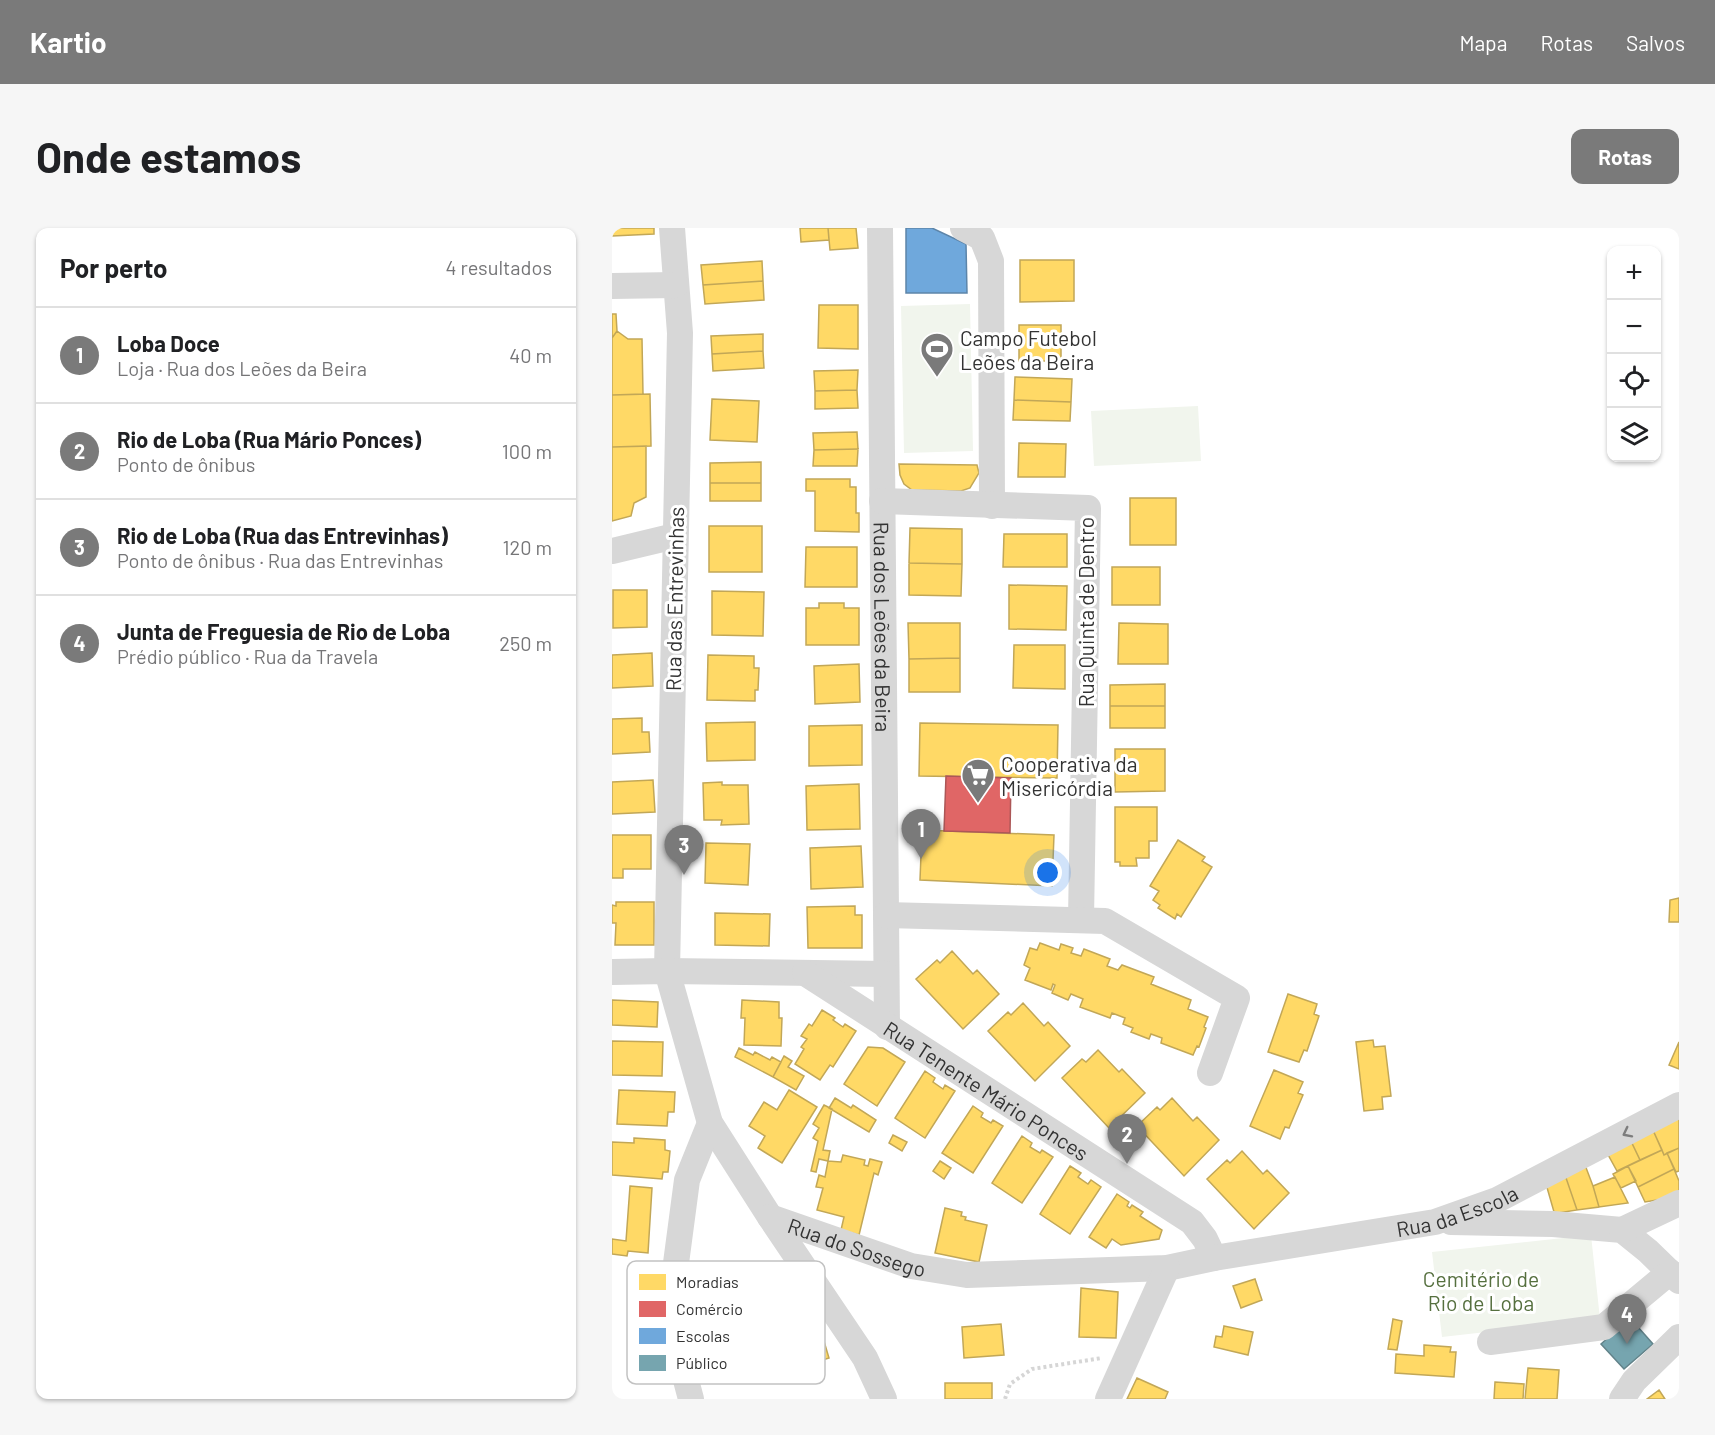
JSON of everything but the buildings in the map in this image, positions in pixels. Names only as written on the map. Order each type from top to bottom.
[{"type":"street","name":"Rua das Entrevinhas","points":[[667,970],[680,333],[672,228]]},
{"type":"street","name":"Rua dos Leões da Beira","points":[[880,228],[887,1027]]},
{"type":"street","points":[[963,228],[982,238],[991,261],[992,506]]},
{"type":"street","points":[[612,286],[676,285]]},
{"type":"street","name":"Rua Quinta de Dentro","points":[[882,501],[1088,508],[1081,919]]},
{"type":"street","points":[[612,551],[675,536]]},
{"type":"street","points":[[886,915],[1106,921],[1237,999],[1210,1073]]},
{"type":"street","points":[[612,972],[667,970],[886,974]]},
{"type":"street","name":"Rua do Sossego","points":[[667,970],[710,1123],[770,1217],[911,1266],[967,1275],[1167,1268],[1214,1258]]},
{"type":"street","name":"Rua Tenente Mário Ponces","points":[[805,973],[1192,1222],[1205,1239],[1214,1258]]},
{"type":"street","name":"Rua da Escola","points":[[1500,1212],[1679,1105]]},
{"type":"street","points":[[676,1261],[687,1180],[710,1123]]},
{"type":"street","points":[[1490,1342],[1604,1327],[1675,1276],[1622,1230],[1679,1203]]},
{"type":"street","name":"Rua da Escola","points":[[1214,1258],[1500,1212],[1553,1224],[1622,1230]]},
{"type":"street","points":[[770,1217],[800,1261]]},
{"type":"street","points":[[1108,1399],[1167,1268]]},
{"type":"street","points":[[825,1299],[865,1358],[884,1399]]},
{"type":"street","points":[[1622,1399],[1634,1381],[1679,1337]]},
{"type":"street","points":[[687,1384],[691,1399]]},
{"type":"path","points":[[1005,1399],[1010,1384],[1032,1369],[1128,1353]]},
{"type":"green space","name":"Campo Futebol Leões da Beira","points":[[970,304],[973,451],[904,453],[901,306]]},
{"type":"green space","points":[[1198,406],[1201,461],[1094,466],[1091,411]]},
{"type":"green space","name":"Cemitério de Rio de Loba","points":[[1591,1235],[1600,1319],[1442,1337],[1432,1252]]},
{"type":"place","name":"Campo Futebol Leões da Beira","points":[[937,378]]},
{"type":"place","name":"Cooperativa da Misericórdia","points":[[978,804]]},
{"type":"place","name":"Loba Doce","points":[[921,859]]},
{"type":"place","name":"Rio de Loba (Rua das Entrevinhas)","points":[[684,875]]},
{"type":"place","name":"Rio de Loba (Rua Mário Ponces)","points":[[1127,1164]]},
{"type":"place","name":"Junta de Freguesia de Rio de Loba","points":[[1627,1344]]}]
